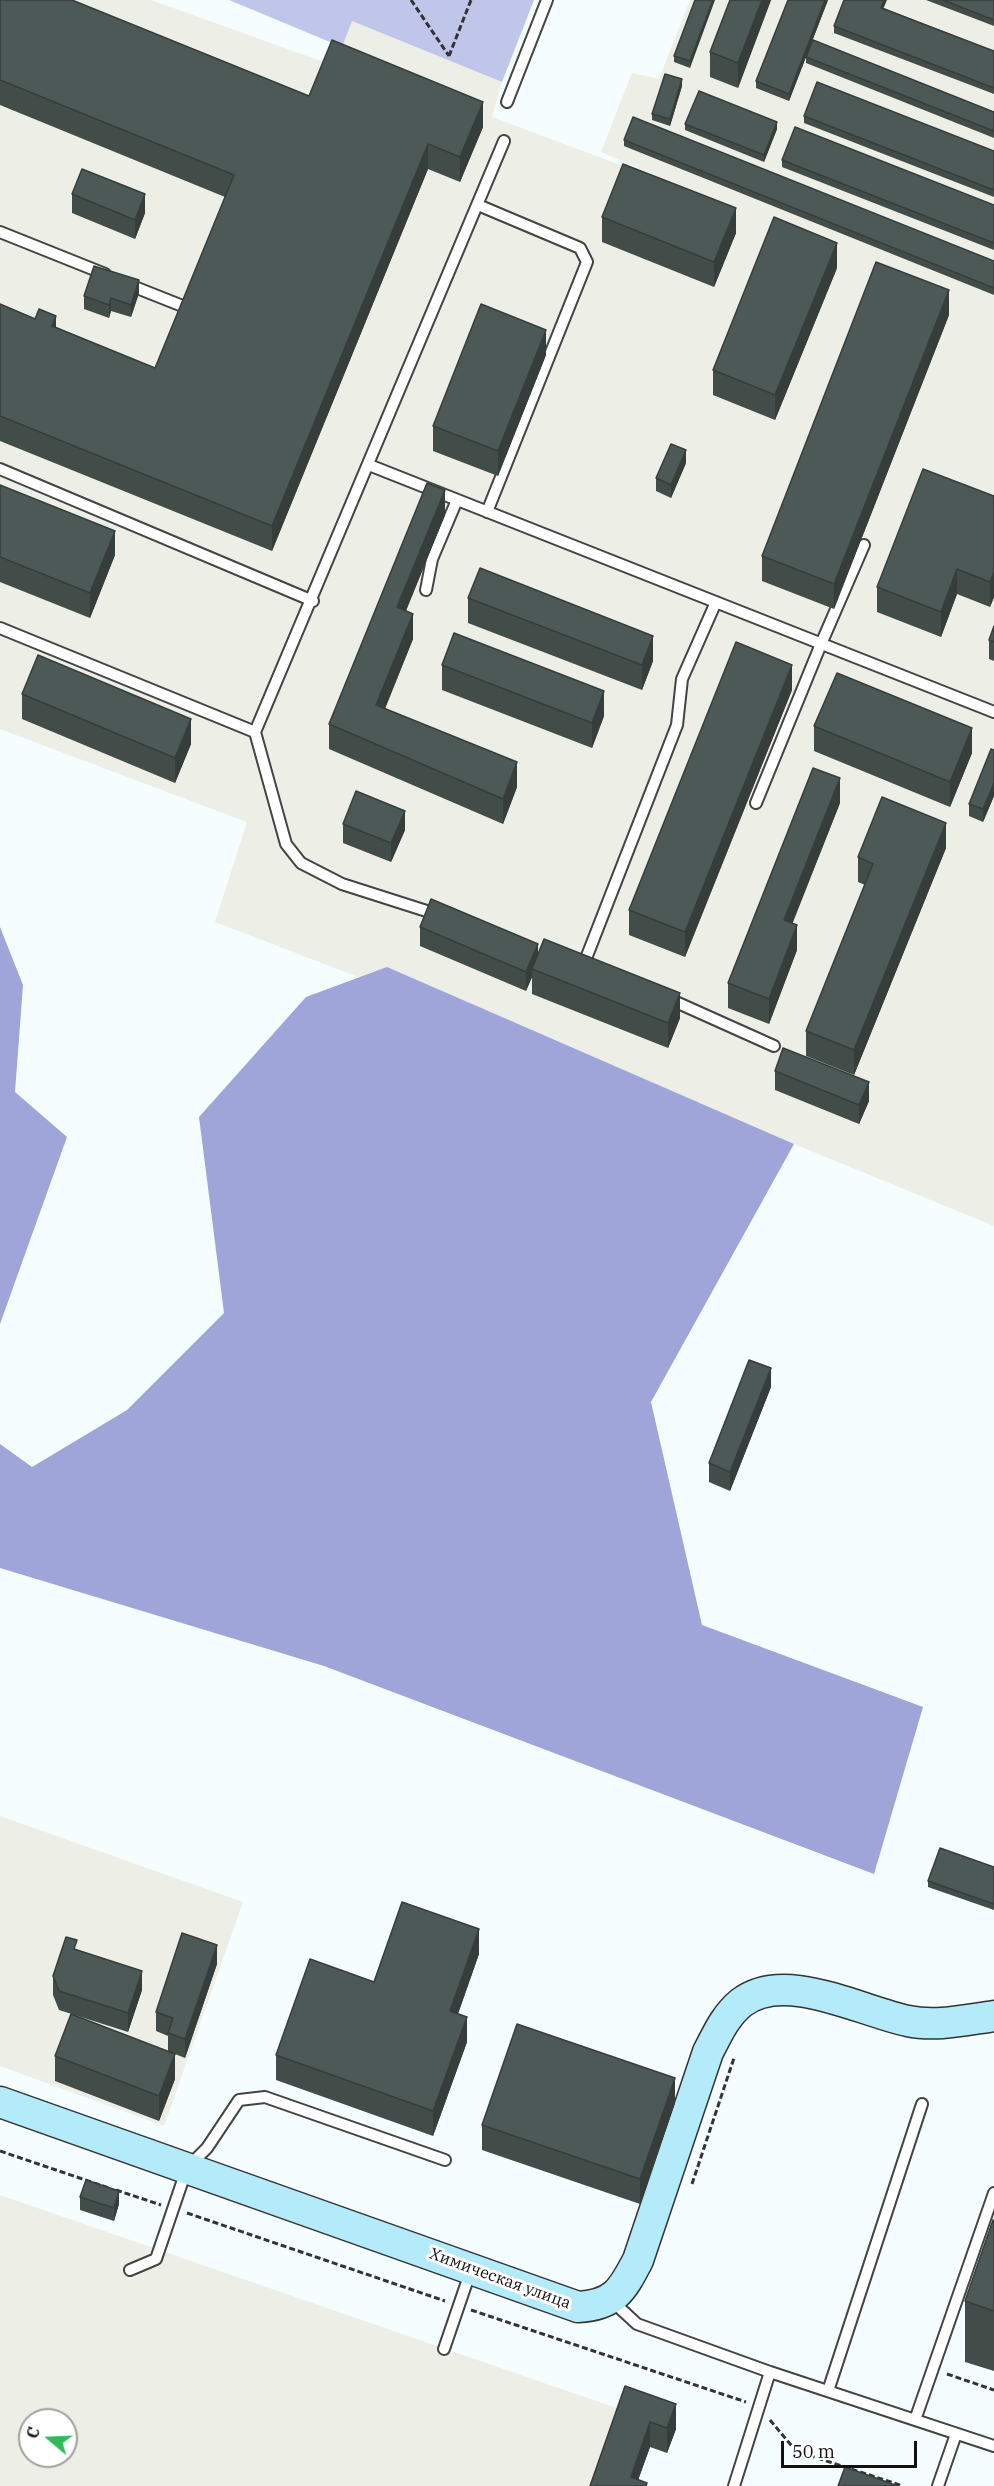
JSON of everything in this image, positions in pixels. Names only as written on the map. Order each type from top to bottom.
[{"type":"main road","points":[[611,2300],[626,2283],[638,2260],[708,2052],[722,2024],[741,2003],[759,1993],[779,1988],[802,1991],[910,2021],[940,2024],[994,2016]]},
{"type":"main road","name":"Химическая улица","points":[[0,2102],[578,2307],[596,2306],[611,2300]]},
{"type":"lane","points":[[507,102],[547,0]]},
{"type":"lane","points":[[453,919],[342,884],[301,863],[286,844],[255,732],[313,601],[504,141]]},
{"type":"lane","points":[[478,205],[580,248],[587,262],[487,512]]},
{"type":"lane","points":[[0,232],[180,305]]},
{"type":"lane","points":[[369,465],[994,712]]},
{"type":"lane","points":[[0,469],[313,601]]},
{"type":"lane","points":[[426,590],[432,560],[457,500]]},
{"type":"lane","points":[[756,803],[864,545]]},
{"type":"lane","points":[[585,962],[677,725],[682,679],[716,602]]},
{"type":"lane","points":[[0,628],[255,732]]},
{"type":"lane","points":[[658,994],[774,1046]]},
{"type":"lane","points":[[130,2270],[156,2259],[188,2168],[207,2148],[238,2100],[265,2097],[446,2160]]},
{"type":"lane","points":[[828,2391],[922,2104]]},
{"type":"lane","points":[[915,2420],[994,2193]]},
{"type":"lane","points":[[444,2349],[471,2270]]},
{"type":"lane","points":[[611,2300],[637,2324],[770,2372],[994,2446]]},
{"type":"lane","points":[[734,2486],[770,2372]]},
{"type":"lane","points":[[938,2486],[956,2434]]},
{"type":"path","points":[[411,0],[448,56],[471,0]]},
{"type":"path","points":[[0,2151],[758,2406],[796,2451],[903,2486]]},
{"type":"path","points":[[947,2374],[994,2390]]},
{"type":"shaded area","points":[[0,0],[151,0],[332,65],[352,21],[502,82],[492,117],[698,194],[601,152],[632,73],[659,79],[690,0],[994,0],[994,1226],[794,1144],[215,922],[247,822],[0,729]]},
{"type":"shaded area","points":[[229,0],[534,0],[502,82],[352,21],[342,47]]},
{"type":"shaded area","points":[[0,927],[23,985],[15,1092],[67,1137],[0,1324]]},
{"type":"shaded area","points":[[387,967],[794,1144],[651,1402],[702,1625],[923,1707],[874,1874],[324,1666],[0,1568],[0,1444],[32,1467],[127,1410],[224,1313],[199,1117],[306,997]]},
{"type":"shaded area","points":[[0,1816],[243,1902],[164,2126],[0,2066]]},
{"type":"shaded area","points":[[0,2195],[625,2411],[599,2486],[0,2486]]},
{"type":"building","points":[[0,0],[72,0],[309,96],[332,40],[483,102],[460,157],[428,144],[272,526],[0,416],[0,304],[35,319],[39,309],[56,316],[52,326],[155,368],[234,175],[0,80]]},
{"type":"building","points":[[695,0],[713,0],[690,61],[674,56]]},
{"type":"building","points":[[730,0],[762,0],[738,63],[710,52]]},
{"type":"building","points":[[788,0],[825,0],[789,94],[756,81]]},
{"type":"building","points":[[844,0],[884,0],[881,8],[994,51],[994,88],[834,26]]},
{"type":"building","points":[[943,0],[994,0],[994,20]]},
{"type":"building","points":[[813,40],[994,112],[994,131],[806,57]]},
{"type":"building","points":[[665,74],[682,79],[670,119],[652,114]]},
{"type":"building","points":[[817,82],[994,151],[994,190],[804,116]]},
{"type":"building","points":[[699,91],[777,122],[764,155],[685,124]]},
{"type":"building","points":[[633,117],[994,261],[994,288],[624,140]]},
{"type":"building","points":[[795,127],[994,205],[994,243],[782,160]]},
{"type":"building","points":[[623,164],[736,208],[714,262],[602,217]]},
{"type":"building","points":[[82,169],[145,194],[135,220],[72,194]]},
{"type":"building","points":[[774,217],[837,243],[775,395],[713,370]]},
{"type":"building","points":[[876,262],[949,290],[834,584],[762,556]]},
{"type":"building","points":[[94,266],[139,280],[131,305],[111,298],[109,305],[84,296]]},
{"type":"building","points":[[481,304],[546,330],[498,451],[433,426]]},
{"type":"building","points":[[671,444],[686,450],[671,485],[656,478]]},
{"type":"building","points":[[923,469],[994,496],[994,572],[990,582],[957,569],[941,612],[877,587]]},
{"type":"building","points":[[427,483],[445,490],[397,607],[413,614],[376,705],[517,762],[503,799],[329,724]]},
{"type":"building","points":[[0,485],[115,531],[90,593],[0,557]]},
{"type":"building","points":[[480,568],[653,636],[642,665],[468,598]]},
{"type":"building","points":[[994,626],[994,642],[989,640]]},
{"type":"building","points":[[454,633],[604,691],[592,723],[442,665]]},
{"type":"building","points":[[736,642],[792,665],[685,932],[629,910]]},
{"type":"building","points":[[38,655],[191,719],[175,758],[22,694]]},
{"type":"building","points":[[837,673],[972,728],[950,782],[814,726]]},
{"type":"building","points":[[991,749],[994,750],[994,783],[983,809],[969,804]]},
{"type":"building","points":[[813,768],[840,778],[784,920],[797,925],[769,999],[728,983]]},
{"type":"building","points":[[356,791],[405,811],[391,843],[343,824]]},
{"type":"building","points":[[882,797],[946,823],[854,1050],[806,1031],[873,864],[858,857]]},
{"type":"building","points":[[431,899],[538,944],[526,972],[420,927]]},
{"type":"building","points":[[544,939],[680,993],[668,1023],[532,969]]},
{"type":"building","points":[[783,1048],[869,1082],[859,1105],[775,1071]]},
{"type":"building","points":[[749,1360],[771,1368],[730,1472],[709,1463]]},
{"type":"building","points":[[940,1848],[994,1867],[994,1904],[928,1881]]},
{"type":"building","points":[[402,1902],[479,1929],[450,2011],[467,2017],[433,2111],[276,2055],[310,1959],[374,1982]]},
{"type":"building","points":[[182,1933],[217,1945],[185,2039],[168,2033],[173,2018],[156,2012]]},
{"type":"building","points":[[66,1937],[77,1940],[74,1949],[142,1971],[128,2013],[59,1991],[53,1976]]},
{"type":"building","points":[[71,2014],[175,2054],[159,2096],[55,2056]]},
{"type":"building","points":[[517,2024],[675,2078],[640,2179],[482,2125]]},
{"type":"building","points":[[86,2180],[119,2191],[114,2208],[80,2197]]},
{"type":"building","points":[[994,2220],[994,2311],[965,2301]]},
{"type":"building","points":[[625,2386],[676,2404],[667,2428],[650,2422],[631,2477],[647,2483],[646,2486],[590,2486]]},
{"type":"building","points":[[845,2467],[898,2486],[838,2486]]}]
